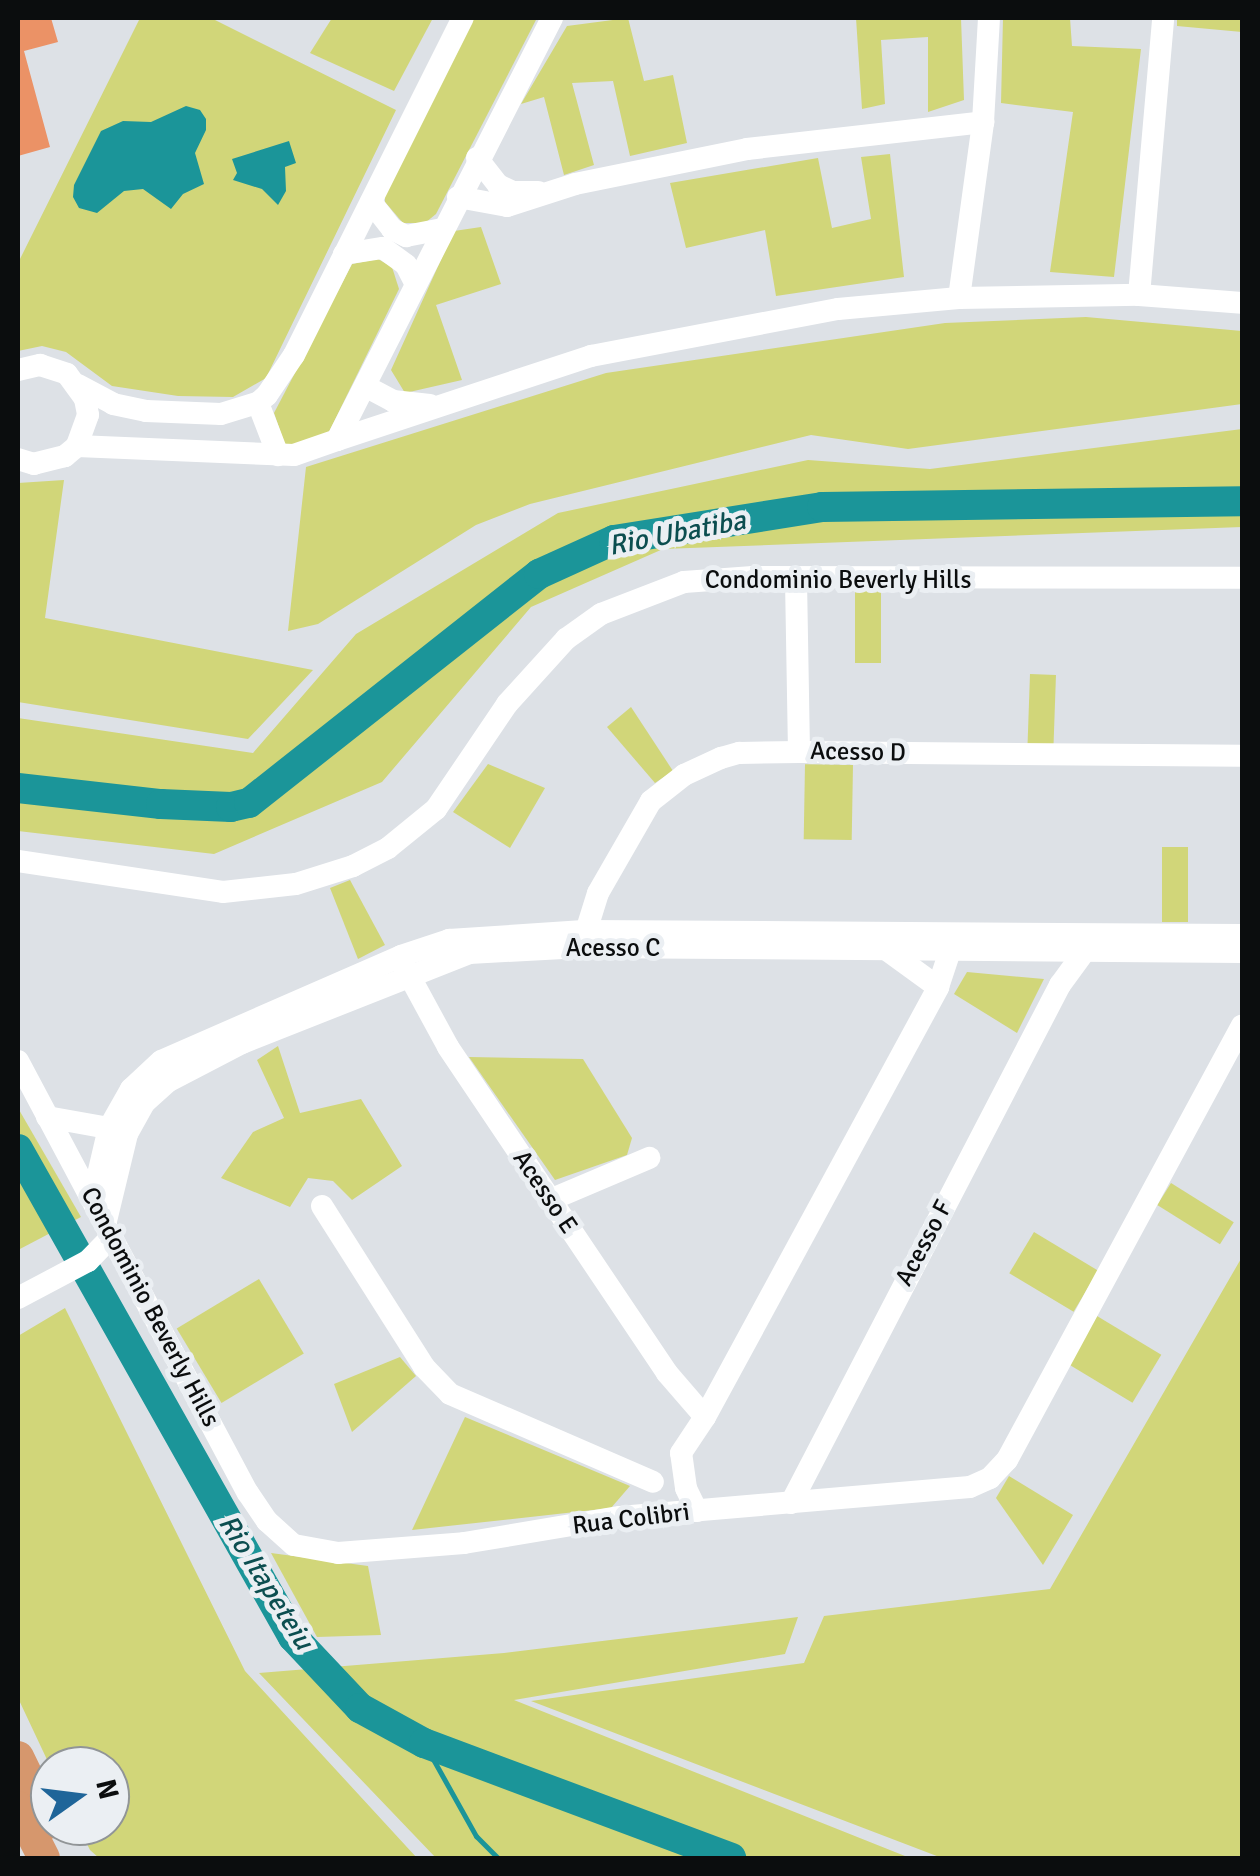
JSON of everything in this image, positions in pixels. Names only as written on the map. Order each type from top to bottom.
[{"type":"highway","points":[[18,1757],[30,1782]]},
{"type":"highway","points":[[18,1807],[44,1858]]},
{"type":"street","points":[[18,370],[40,365],[54,368],[113,404],[146,411],[213,414],[258,403],[294,355],[463,18]]},
{"type":"street","points":[[337,440],[477,158],[552,18]]},
{"type":"street","points":[[959,298],[983,122],[989,18]]},
{"type":"street","points":[[1139,295],[1163,18]]},
{"type":"street","points":[[477,158],[498,185],[513,192],[546,191],[812,138],[983,122]]},
{"type":"street","points":[[458,197],[507,206],[546,191]]},
{"type":"street","points":[[371,202],[392,229],[406,236],[442,229]]},
{"type":"street","points":[[344,254],[382,248],[406,265],[415,283]]},
{"type":"street","points":[[18,459],[50,462],[77,446],[278,455],[312,451],[504,382],[657,340],[838,309],[959,298],[1139,295],[1242,303]]},
{"type":"street","points":[[77,446],[88,416],[78,385]]},
{"type":"street","points":[[365,386],[393,401],[438,406]]},
{"type":"street","points":[[258,403],[278,455]]},
{"type":"street","points":[[142,447],[148,430],[146,411]]},
{"type":"street","points":[[208,451],[213,414]]},
{"type":"street","name":"Condominio Beverly Hills","points":[[18,861],[223,892],[323,878],[388,848],[436,809],[533,670],[601,614],[684,582],[752,577],[1242,578]]},
{"type":"street","points":[[796,580],[799,752]]},
{"type":"street","name":"Acesso D","points":[[583,939],[598,893],[651,801],[672,782],[739,752],[1242,756]]},
{"type":"street","name":"Acesso C","points":[[1090,944],[1242,935]]},
{"type":"street","name":"Acesso C","points":[[583,939],[887,950],[955,940]]},
{"type":"street","name":"Acesso C","points":[[93,1196],[109,1128],[131,1089],[162,1061],[403,966],[488,950],[583,939],[955,940],[1242,952]]},
{"type":"street","points":[[620,1518],[681,1453],[705,1418],[938,986],[955,940]]},
{"type":"street","points":[[1048,942],[1060,985]]},
{"type":"street","name":"Acesso F","points":[[790,1502],[1060,985],[1090,944]]},
{"type":"street","points":[[887,950],[938,986]]},
{"type":"street","name":"Acesso C","points":[[109,1228],[127,1134],[144,1103],[158,1089],[403,966]]},
{"type":"street","name":"Acesso E","points":[[403,966],[448,1047],[550,1200],[667,1373],[705,1418]]},
{"type":"street","name":"Rua Colibri","points":[[294,1545],[338,1553],[464,1544],[620,1518],[970,1487],[990,1478],[1007,1460],[1242,1025]]},
{"type":"street","name":"Condominio Beverly Hills","points":[[18,1061],[248,1493],[267,1522],[294,1545]]},
{"type":"street","points":[[47,1117],[109,1128]]},
{"type":"street","points":[[550,1200],[650,1158]]},
{"type":"street","points":[[322,1206],[424,1367],[450,1394],[653,1482]]},
{"type":"street","points":[[18,1298],[80,1265],[109,1228]]},
{"type":"street","points":[[80,1265],[126,1266]]},
{"type":"street","points":[[681,1453],[686,1488],[696,1511]]},
{"type":"green space","points":[[140,18],[211,18],[396,110],[266,378],[233,397],[178,396],[112,386],[66,352],[42,346],[18,351],[18,263]]},
{"type":"green space","points":[[332,18],[433,18],[394,91],[310,53]]},
{"type":"green space","points":[[471,18],[537,18],[436,214],[425,223],[403,223],[385,202],[385,195]]},
{"type":"green space","points":[[628,18],[644,81],[673,75],[687,143],[630,156],[613,81],[572,83],[594,165],[564,175],[544,97],[521,104],[567,26]]},
{"type":"green space","points":[[856,18],[961,18],[964,100],[928,112],[928,37],[881,40],[885,104],[862,109]]},
{"type":"green space","points":[[1003,18],[1070,18],[1072,46],[1141,49],[1114,277],[1050,272],[1073,112],[1001,103]]},
{"type":"green space","points":[[1177,18],[1242,18],[1242,32],[1177,26]]},
{"type":"green space","points":[[890,154],[904,277],[776,296],[765,230],[686,248],[670,183],[818,158],[832,228],[871,219],[861,157]]},
{"type":"green space","points":[[481,227],[501,284],[436,305],[462,380],[405,393],[391,370],[454,231]]},
{"type":"green space","points":[[378,259],[392,267],[399,289],[327,436],[323,442],[285,445],[274,413],[352,264]]},
{"type":"green space","points":[[1086,317],[1242,331],[1242,404],[908,449],[811,435],[530,504],[476,525],[318,624],[288,631],[306,467],[606,373],[945,323]]},
{"type":"green space","points":[[1242,429],[1242,527],[663,549],[531,607],[382,782],[214,854],[18,831],[18,718],[253,753],[356,634],[558,513],[808,460],[930,469]]},
{"type":"green space","points":[[64,480],[45,618],[313,670],[248,739],[18,702],[18,483]]},
{"type":"green space","points":[[855,589],[881,589],[881,663],[855,663]]},
{"type":"green space","points":[[1030,674],[1056,675],[1053,750],[1027,749]]},
{"type":"green space","points":[[631,707],[673,771],[655,783],[607,727]]},
{"type":"green space","points":[[488,764],[545,788],[510,848],[453,812]]},
{"type":"green space","points":[[805,764],[853,765],[852,840],[804,839]]},
{"type":"green space","points":[[1162,847],[1188,847],[1188,922],[1162,922]]},
{"type":"green space","points":[[350,880],[385,945],[358,959],[330,888]]},
{"type":"green space","points":[[967,972],[1044,979],[1017,1033],[954,994]]},
{"type":"green space","points":[[278,1046],[300,1113],[361,1099],[402,1166],[352,1200],[333,1181],[308,1178],[290,1207],[221,1178],[253,1132],[284,1118],[257,1060]]},
{"type":"green space","points":[[469,1057],[583,1059],[632,1138],[627,1155],[555,1180]]},
{"type":"green space","points":[[18,1108],[81,1217],[18,1250]]},
{"type":"green space","points":[[1171,1183],[1234,1222],[1220,1244],[1157,1205]]},
{"type":"green space","points":[[1034,1232],[1098,1271],[1074,1312],[1009,1273]]},
{"type":"green space","points":[[1242,1257],[1242,1858],[942,1858],[531,1701],[804,1663],[824,1616],[1050,1589]]},
{"type":"green space","points":[[259,1279],[304,1354],[222,1403],[177,1328]]},
{"type":"green space","points":[[65,1308],[245,1671],[417,1858],[99,1858],[90,1850],[88,1846],[130,1846],[130,1746],[41,1746],[18,1698],[18,1336]]},
{"type":"green space","points":[[1097,1316],[1161,1355],[1132,1403],[1068,1364]]},
{"type":"green space","points":[[400,1357],[416,1376],[352,1432],[334,1384]]},
{"type":"green space","points":[[465,1417],[630,1486],[611,1508],[412,1530]]},
{"type":"green space","points":[[1009,1476],[1073,1515],[1043,1565],[996,1498]]},
{"type":"green space","points":[[271,1553],[368,1566],[381,1635],[317,1637]]},
{"type":"green space","points":[[798,1617],[785,1654],[514,1700],[910,1858],[436,1858],[259,1673],[504,1653]]},
{"type":"water","points":[[186,106],[200,110],[206,119],[206,130],[195,153],[204,184],[183,194],[171,209],[143,189],[124,191],[97,213],[79,208],[73,197],[74,185],[101,131],[123,121],[151,122]]},
{"type":"water","points":[[289,141],[296,163],[285,167],[286,191],[278,205],[262,189],[233,180],[237,173],[232,159]]},
{"type":"building","points":[[18,18],[51,18],[58,42],[24,51],[50,147],[18,156]]},
{"type":"waterway","name":"Rio Ubatiba","points":[[18,788],[161,804],[231,807],[249,803],[539,574],[614,540],[822,507],[1242,501]]},
{"type":"waterway","name":"Rio Itapeteiu","points":[[18,1149],[293,1637],[360,1708],[424,1743],[731,1858]]},
{"type":"waterway","points":[[424,1743],[476,1836],[498,1858]]}]
